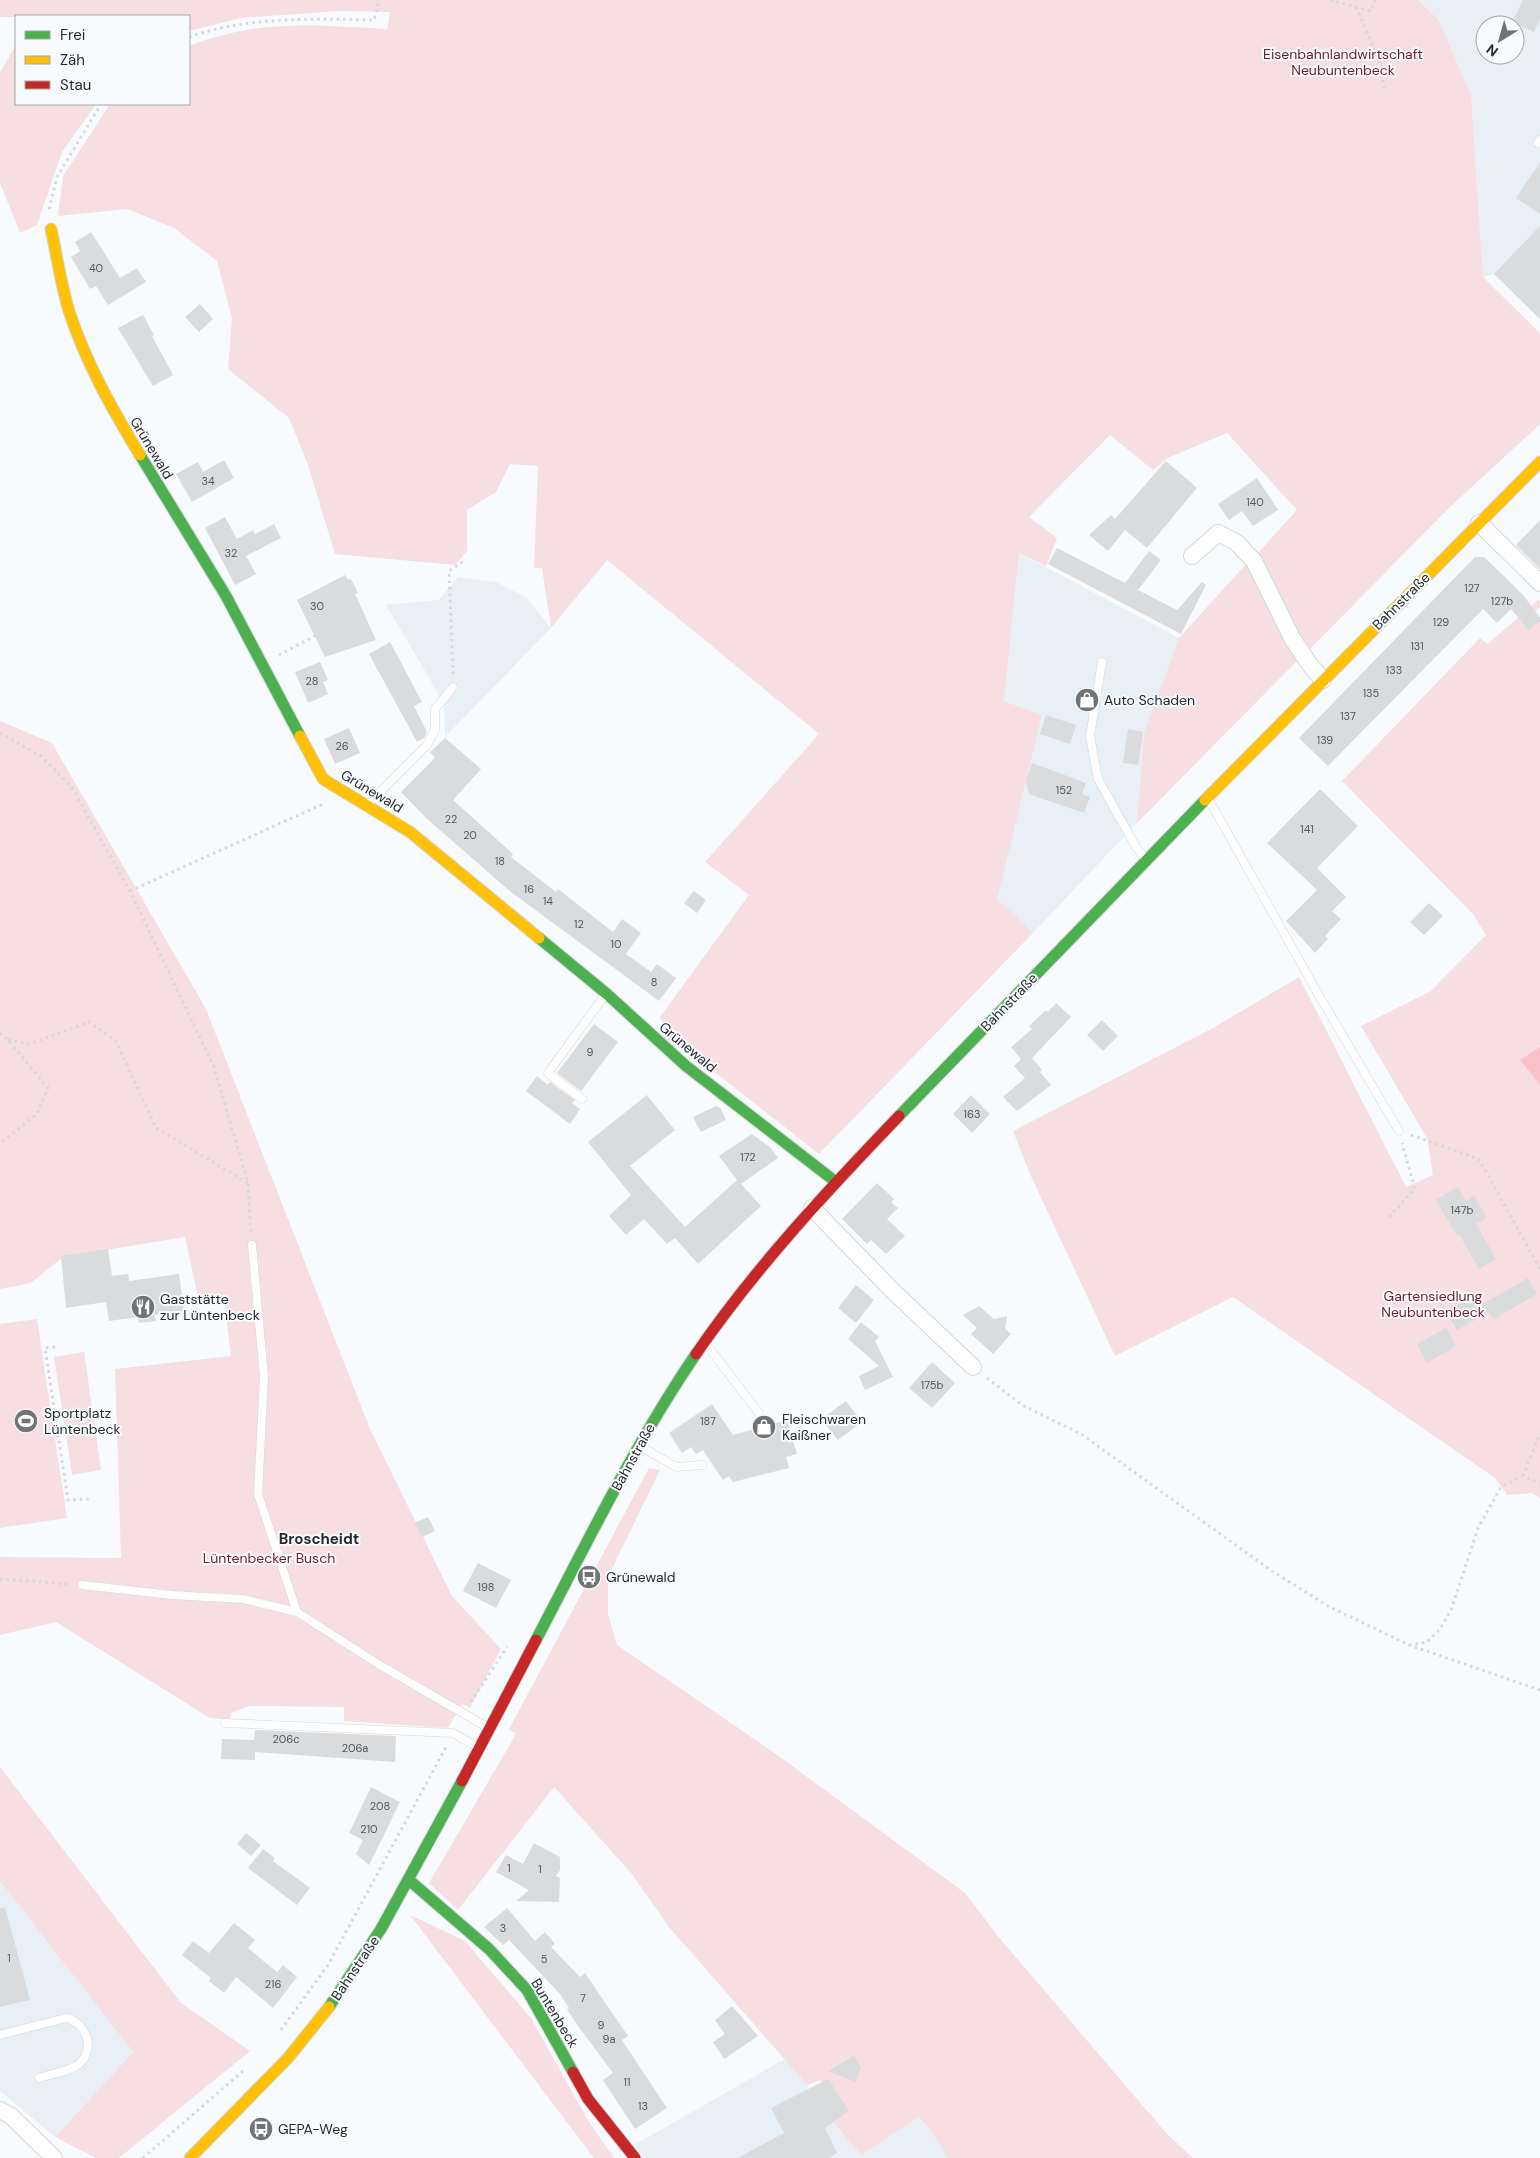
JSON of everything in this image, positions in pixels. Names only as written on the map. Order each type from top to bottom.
[{"type":"main road","name":"Grünewald","points":[[51,229],[69,310],[85,354],[109,405],[226,596],[323,779],[366,807],[410,832],[607,994],[686,1066],[836,1182]]},
{"type":"main road","name":"Bahnstraße","points":[[190,2158],[288,2058],[321,2018],[381,1929],[409,1880],[638,1445],[665,1400],[766,1262],[836,1182],[1146,860],[1540,462]]},
{"type":"main road","name":"Buntenbeck","points":[[409,1880],[489,1949],[527,1990],[588,2099],[635,2158]]},
{"type":"street","points":[[1479,523],[1540,583]]},
{"type":"street","points":[[1192,556],[1218,533],[1236,542],[1254,561],[1292,638],[1310,665],[1323,680]]},
{"type":"street","points":[[812,1208],[894,1292],[973,1367]]},
{"type":"street","points":[[0,2110],[11,2116],[54,2158]]},
{"type":"lane","points":[[1102,662],[1090,736],[1098,779],[1136,847],[1146,860]]},
{"type":"lane","points":[[366,807],[427,746],[434,730],[435,709],[453,687]]},
{"type":"lane","points":[[1208,798],[1321,999],[1399,1130]]},
{"type":"lane","points":[[582,1099],[548,1072],[607,994]]},
{"type":"lane","points":[[252,1245],[264,1377],[258,1494],[297,1612]]},
{"type":"lane","points":[[705,1343],[758,1412]]},
{"type":"lane","points":[[638,1445],[676,1467],[702,1465]]},
{"type":"lane","points":[[82,1586],[172,1596],[243,1599],[297,1612],[378,1664],[489,1728]]},
{"type":"lane","points":[[225,1723],[453,1733],[478,1748]]},
{"type":"lane","points":[[0,2035],[66,2018],[74,2020],[85,2029],[88,2048],[82,2062],[72,2068],[39,2078]]},
{"type":"path","points":[[190,37],[243,23],[298,19],[374,20],[379,0]]},
{"type":"path","points":[[1330,0],[1371,11],[1375,0]]},
{"type":"path","points":[[1356,7],[1380,62],[1384,90]]},
{"type":"path","points":[[51,229],[49,204],[57,177],[100,105]]},
{"type":"path","points":[[453,687],[449,570],[466,560]]},
{"type":"path","points":[[261,664],[324,631]]},
{"type":"path","points":[[0,733],[41,756],[71,786],[130,891],[214,1068],[248,1183],[252,1245]]},
{"type":"path","points":[[130,891],[345,794]]},
{"type":"path","points":[[8,1040],[29,1044],[90,1022],[116,1042],[156,1128],[248,1183]]},
{"type":"path","points":[[0,1033],[48,1088],[37,1114],[0,1143]]},
{"type":"path","points":[[1389,1217],[1415,1189],[1399,1130]]},
{"type":"path","points":[[1399,1130],[1479,1159],[1540,1269]]},
{"type":"path","points":[[55,1346],[44,1348],[68,1500],[90,1499]]},
{"type":"path","points":[[973,1367],[1022,1405],[1081,1434],[1272,1571],[1328,1606],[1409,1645],[1540,1690]]},
{"type":"path","points":[[1409,1645],[1427,1642],[1440,1629],[1451,1610],[1478,1528],[1501,1487],[1522,1476],[1540,1433]]},
{"type":"path","points":[[1522,1476],[1540,1483]]},
{"type":"path","points":[[0,1579],[82,1586]]},
{"type":"path","points":[[279,2033],[328,1965],[453,1733]]},
{"type":"path","points":[[143,2158],[250,2064]]},
{"type":"shaded area","points":[[1418,0],[1540,0],[1540,319],[1494,274],[1483,277],[1471,94],[1438,19]]},
{"type":"shaded area","points":[[1019,553],[1179,638],[1144,732],[1137,823],[1033,933],[996,900],[1042,715],[1004,701]]},
{"type":"shaded area","points":[[458,577],[496,582],[527,598],[551,628],[445,737],[444,707],[431,681],[386,605],[439,600]]},
{"type":"shaded area","points":[[1540,1047],[1540,1085],[1520,1060]]},
{"type":"shaded area","points":[[0,1881],[133,2052],[55,2137],[0,2091]]},
{"type":"shaded area","points":[[785,2059],[807,2085],[816,2104],[861,2155],[919,2117],[948,2158],[644,2158],[634,2145]]},
{"type":"green space","name":"Eisenbahnlandwirtschaft Neubuntenbeck","points":[[0,0],[1418,0],[1438,19],[1471,94],[1483,277],[1540,333],[1540,424],[1450,507],[1308,651],[1255,556],[1297,510],[1227,433],[1168,458],[1153,470],[1110,435],[1029,517],[1057,538],[1046,566],[1019,553],[1004,701],[1042,715],[997,899],[1033,933],[819,1154],[702,1062],[663,1038],[665,1030],[660,1017],[749,895],[705,862],[819,734],[607,560],[551,628],[542,568],[534,568],[538,466],[510,464],[496,492],[467,510],[467,551],[455,565],[335,554],[308,465],[289,418],[228,369],[232,318],[217,261],[174,228],[127,209],[58,216],[63,176],[109,105],[190,105],[190,46],[214,37],[263,28],[336,26],[387,29],[390,12],[338,11],[241,18],[190,31],[190,15],[15,15],[15,17],[0,17]]},
{"type":"green space","points":[[15,46],[15,105],[95,105],[62,152],[37,225],[20,233],[0,183],[0,73]]},
{"type":"green space","points":[[1248,562],[1300,658],[1137,823],[1144,732],[1179,638]]},
{"type":"green space","name":"Gartensiedlung Neubuntenbeck","points":[[1539,599],[1540,607],[1535,612],[1540,618],[1540,1498],[1532,1493],[1507,1495],[1495,1478],[1233,1297],[1115,1356],[1029,1172],[1013,1131],[1213,1028],[1299,977],[1406,1187],[1433,1175],[1427,1138],[1361,1026],[1431,991],[1486,935],[1473,914],[1342,781],[1480,638],[1488,644]]},
{"type":"green space","name":"Lüntenbecker Busch","points":[[0,721],[52,743],[206,1009],[370,1429],[452,1596],[501,1649],[470,1708],[462,1704],[448,1728],[344,1721],[344,1707],[250,1706],[231,1713],[230,1720],[210,1718],[56,1622],[0,1635],[0,1557],[121,1558],[115,1369],[231,1356],[224,1299],[199,1301],[185,1237],[63,1257],[31,1283],[0,1289]]},
{"type":"green space","name":"Sportplatz Lüntenbeck","points":[[37,1319],[67,1518],[0,1528],[0,1324]]},
{"type":"green space","points":[[84,1352],[101,1470],[72,1475],[54,1357]]},
{"type":"green space","points":[[649,1468],[660,1470],[608,1577],[608,1614],[617,1645],[776,1754],[965,1893],[1001,1940],[1167,2134],[1193,2158],[948,2158],[919,2117],[861,2155],[818,2105],[831,2098],[820,2080],[807,2085],[669,1927],[631,1873],[554,1787],[458,1910],[429,1883],[516,1734],[509,1729]]},
{"type":"green space","points":[[0,1767],[181,2003],[250,2051],[119,2158],[96,2158],[55,2137],[133,2052],[0,1881]]},
{"type":"green space","points":[[410,1915],[465,1941],[531,2018],[589,2122],[614,2158],[594,2158]]},
{"type":"building","points":[[1523,0],[1540,0],[1540,19],[1534,32],[1525,28],[1525,15],[1516,15]]},
{"type":"building","points":[[1540,162],[1540,214],[1516,198]]},
{"type":"building","points":[[1540,226],[1540,319],[1494,274]]},
{"type":"building","points":[[91,232],[120,278],[137,268],[146,282],[108,305],[96,286],[90,289],[71,257],[80,251],[75,242]]},
{"type":"building","points":[[200,304],[213,319],[199,332],[185,317]]},
{"type":"building","points":[[143,315],[173,375],[153,386],[118,328]]},
{"type":"building","points":[[224,460],[234,478],[192,502],[176,474],[198,462],[203,472]]},
{"type":"building","points":[[1166,461],[1197,488],[1147,548],[1125,530],[1108,551],[1089,535],[1111,515],[1115,519]]},
{"type":"building","points":[[1257,478],[1278,510],[1253,526],[1242,511],[1229,520],[1218,504]]},
{"type":"building","points":[[225,517],[237,539],[253,530],[255,534],[274,524],[281,538],[246,556],[256,574],[235,585],[205,528]]},
{"type":"building","points":[[1540,520],[1540,569],[1516,545]]},
{"type":"building","points":[[1057,548],[1125,583],[1149,551],[1161,560],[1138,590],[1177,610],[1202,582],[1206,585],[1181,634],[1048,564]]},
{"type":"building","points":[[1475,557],[1484,557],[1507,579],[1524,596],[1540,618],[1540,621],[1529,630],[1511,609],[1497,623],[1483,609],[1328,766],[1299,738]]},
{"type":"building","points":[[345,575],[348,580],[351,579],[358,593],[355,594],[376,640],[325,657],[297,600]]},
{"type":"building","points":[[390,642],[422,702],[414,706],[427,732],[425,737],[417,742],[369,654]]},
{"type":"building","points":[[320,662],[328,680],[323,682],[328,694],[308,703],[295,672]]},
{"type":"building","points":[[1046,715],[1076,725],[1070,744],[1040,734]]},
{"type":"building","points":[[349,728],[360,753],[335,764],[324,739]]},
{"type":"building","points":[[1128,729],[1143,732],[1138,765],[1123,763]]},
{"type":"building","points":[[445,738],[481,769],[453,800],[513,854],[511,857],[556,892],[558,889],[613,932],[622,919],[641,933],[626,954],[651,972],[657,964],[676,978],[659,1001],[511,892],[426,818],[401,792],[435,758],[430,752]]},
{"type":"building","points":[[1032,763],[1086,783],[1082,794],[1090,797],[1084,813],[1029,794],[1026,781]]},
{"type":"building","points":[[1320,789],[1358,826],[1317,868],[1346,897],[1332,911],[1341,919],[1325,936],[1328,939],[1315,953],[1286,921],[1317,890],[1267,843]]},
{"type":"building","points":[[694,891],[706,900],[697,913],[684,903]]},
{"type":"building","points":[[1429,903],[1443,916],[1424,935],[1410,922]]},
{"type":"building","points":[[1056,1003],[1071,1017],[1032,1058],[1042,1070],[1040,1072],[1051,1085],[1017,1111],[1003,1097],[1025,1078],[1014,1066],[1021,1059],[1011,1047],[1032,1029],[1029,1026],[1046,1010],[1048,1012]]},
{"type":"building","points":[[1102,1020],[1118,1036],[1103,1051],[1087,1035]]},
{"type":"building","points":[[594,1024],[618,1042],[581,1091],[557,1073]]},
{"type":"building","points":[[537,1076],[548,1085],[550,1082],[575,1100],[572,1103],[580,1109],[570,1124],[526,1091]]},
{"type":"building","points":[[647,1095],[675,1130],[630,1166],[685,1227],[737,1180],[719,1156],[752,1134],[771,1148],[778,1158],[741,1184],[761,1206],[698,1264],[675,1238],[667,1244],[644,1219],[626,1235],[609,1216],[631,1195],[588,1142]]},
{"type":"building","points":[[971,1095],[990,1114],[972,1133],[953,1114]]},
{"type":"building","points":[[716,1106],[721,1109],[726,1120],[701,1132],[693,1117]]},
{"type":"building","points":[[877,1183],[894,1199],[891,1202],[898,1208],[887,1219],[905,1236],[886,1254],[871,1240],[867,1244],[842,1219]]},
{"type":"building","points":[[1458,1187],[1466,1201],[1474,1196],[1487,1218],[1476,1224],[1496,1259],[1479,1269],[1459,1234],[1457,1236],[1436,1200]]},
{"type":"building","points":[[108,1249],[112,1276],[128,1274],[129,1281],[179,1274],[184,1311],[154,1315],[156,1321],[139,1323],[138,1317],[109,1321],[106,1302],[66,1308],[61,1256]]},
{"type":"building","points":[[1528,1278],[1537,1294],[1494,1319],[1489,1312],[1457,1330],[1446,1312],[1479,1292],[1485,1303]]},
{"type":"building","points":[[856,1285],[874,1300],[856,1323],[838,1308]]},
{"type":"building","points":[[979,1306],[994,1319],[1007,1316],[1005,1329],[1011,1334],[993,1354],[971,1334],[977,1328],[963,1315]]},
{"type":"building","points":[[861,1322],[879,1337],[875,1341],[893,1377],[865,1390],[859,1376],[879,1366],[848,1339]]},
{"type":"building","points":[[1446,1328],[1456,1346],[1427,1363],[1417,1344]]},
{"type":"building","points":[[932,1362],[955,1383],[932,1408],[909,1388]]},
{"type":"building","points":[[846,1401],[862,1422],[838,1440],[821,1419]]},
{"type":"building","points":[[712,1404],[733,1435],[787,1420],[797,1454],[786,1457],[789,1468],[733,1482],[729,1476],[723,1480],[703,1450],[696,1454],[691,1447],[682,1453],[669,1433]]},
{"type":"building","points":[[428,1517],[435,1531],[422,1537],[415,1523]]},
{"type":"building","points":[[478,1563],[511,1580],[496,1608],[463,1591]]},
{"type":"building","points":[[255,1730],[396,1736],[395,1762],[255,1752],[255,1760],[221,1759],[222,1739],[254,1740]]},
{"type":"building","points":[[371,1787],[400,1802],[369,1865],[356,1854],[363,1840],[349,1833]]},
{"type":"building","points":[[246,1833],[261,1845],[251,1856],[237,1844]]},
{"type":"building","points":[[534,1843],[560,1857],[560,1870],[556,1876],[560,1878],[559,1902],[516,1901],[529,1890],[496,1872],[506,1855],[523,1864]]},
{"type":"building","points":[[263,1849],[275,1858],[273,1861],[310,1888],[297,1905],[248,1868]]},
{"type":"building","points":[[5,1907],[30,2000],[0,2007],[0,1908]]},
{"type":"building","points":[[507,1908],[535,1941],[545,1932],[555,1944],[551,1947],[580,1977],[585,1973],[628,2036],[622,2040],[667,2108],[635,2129],[603,2080],[613,2073],[578,2026],[560,1994],[509,1940],[503,1945],[484,1927]]},
{"type":"building","points":[[234,1923],[255,1940],[248,1948],[277,1972],[283,1965],[297,1977],[273,2008],[236,1977],[224,1993],[209,1981],[211,1978],[182,1955],[193,1941],[209,1953]]},
{"type":"building","points":[[732,2006],[758,2036],[724,2059],[713,2042],[725,2034],[715,2020]]},
{"type":"building","points":[[854,2056],[861,2068],[856,2082],[828,2071]]},
{"type":"building","points":[[828,2079],[849,2111],[825,2128],[837,2153],[828,2158],[738,2158],[784,2133],[771,2108]]},
{"type":"traffic: fast","points":[[140,455],[226,596],[300,736]]},
{"type":"traffic: fast","points":[[899,1116],[1205,800]]},
{"type":"traffic: fast","points":[[539,938],[607,994],[686,1066],[836,1182]]},
{"type":"traffic: fast","points":[[536,1640],[652,1423],[696,1354]]},
{"type":"traffic: fast","points":[[329,2007],[381,1929],[462,1781]]},
{"type":"traffic: fast","points":[[409,1880],[489,1949],[527,1990],[573,2072]]},
{"type":"traffic: slow","points":[[51,229],[69,311],[83,349],[100,385],[140,455]]},
{"type":"traffic: slow","points":[[1205,800],[1540,462]]},
{"type":"traffic: slow","points":[[300,736],[323,779],[410,832],[539,938]]},
{"type":"traffic: slow","points":[[190,2158],[288,2058],[329,2007]]},
{"type":"traffic: jam","points":[[696,1354],[742,1291],[767,1261],[845,1173],[899,1116]]},
{"type":"traffic: jam","points":[[462,1781],[536,1640]]},
{"type":"traffic: jam","points":[[573,2072],[588,2099],[635,2158]]},
{"type":"place","name":"Auto Schaden","points":[[1087,700]]},
{"type":"place","name":"Gaststätte zur Lüntenbeck","points":[[143,1307]]},
{"type":"place","name":"Sportplatz Lüntenbeck","points":[[26,1421]]},
{"type":"place","name":"Fleischwaren Kaißner","points":[[764,1427]]},
{"type":"place","name":"Grünewald","points":[[589,1577]]},
{"type":"place","name":"GEPA-Weg","points":[[261,2129]]},
{"type":"district","name":"Broscheidt","points":[[319,1539]]}]
